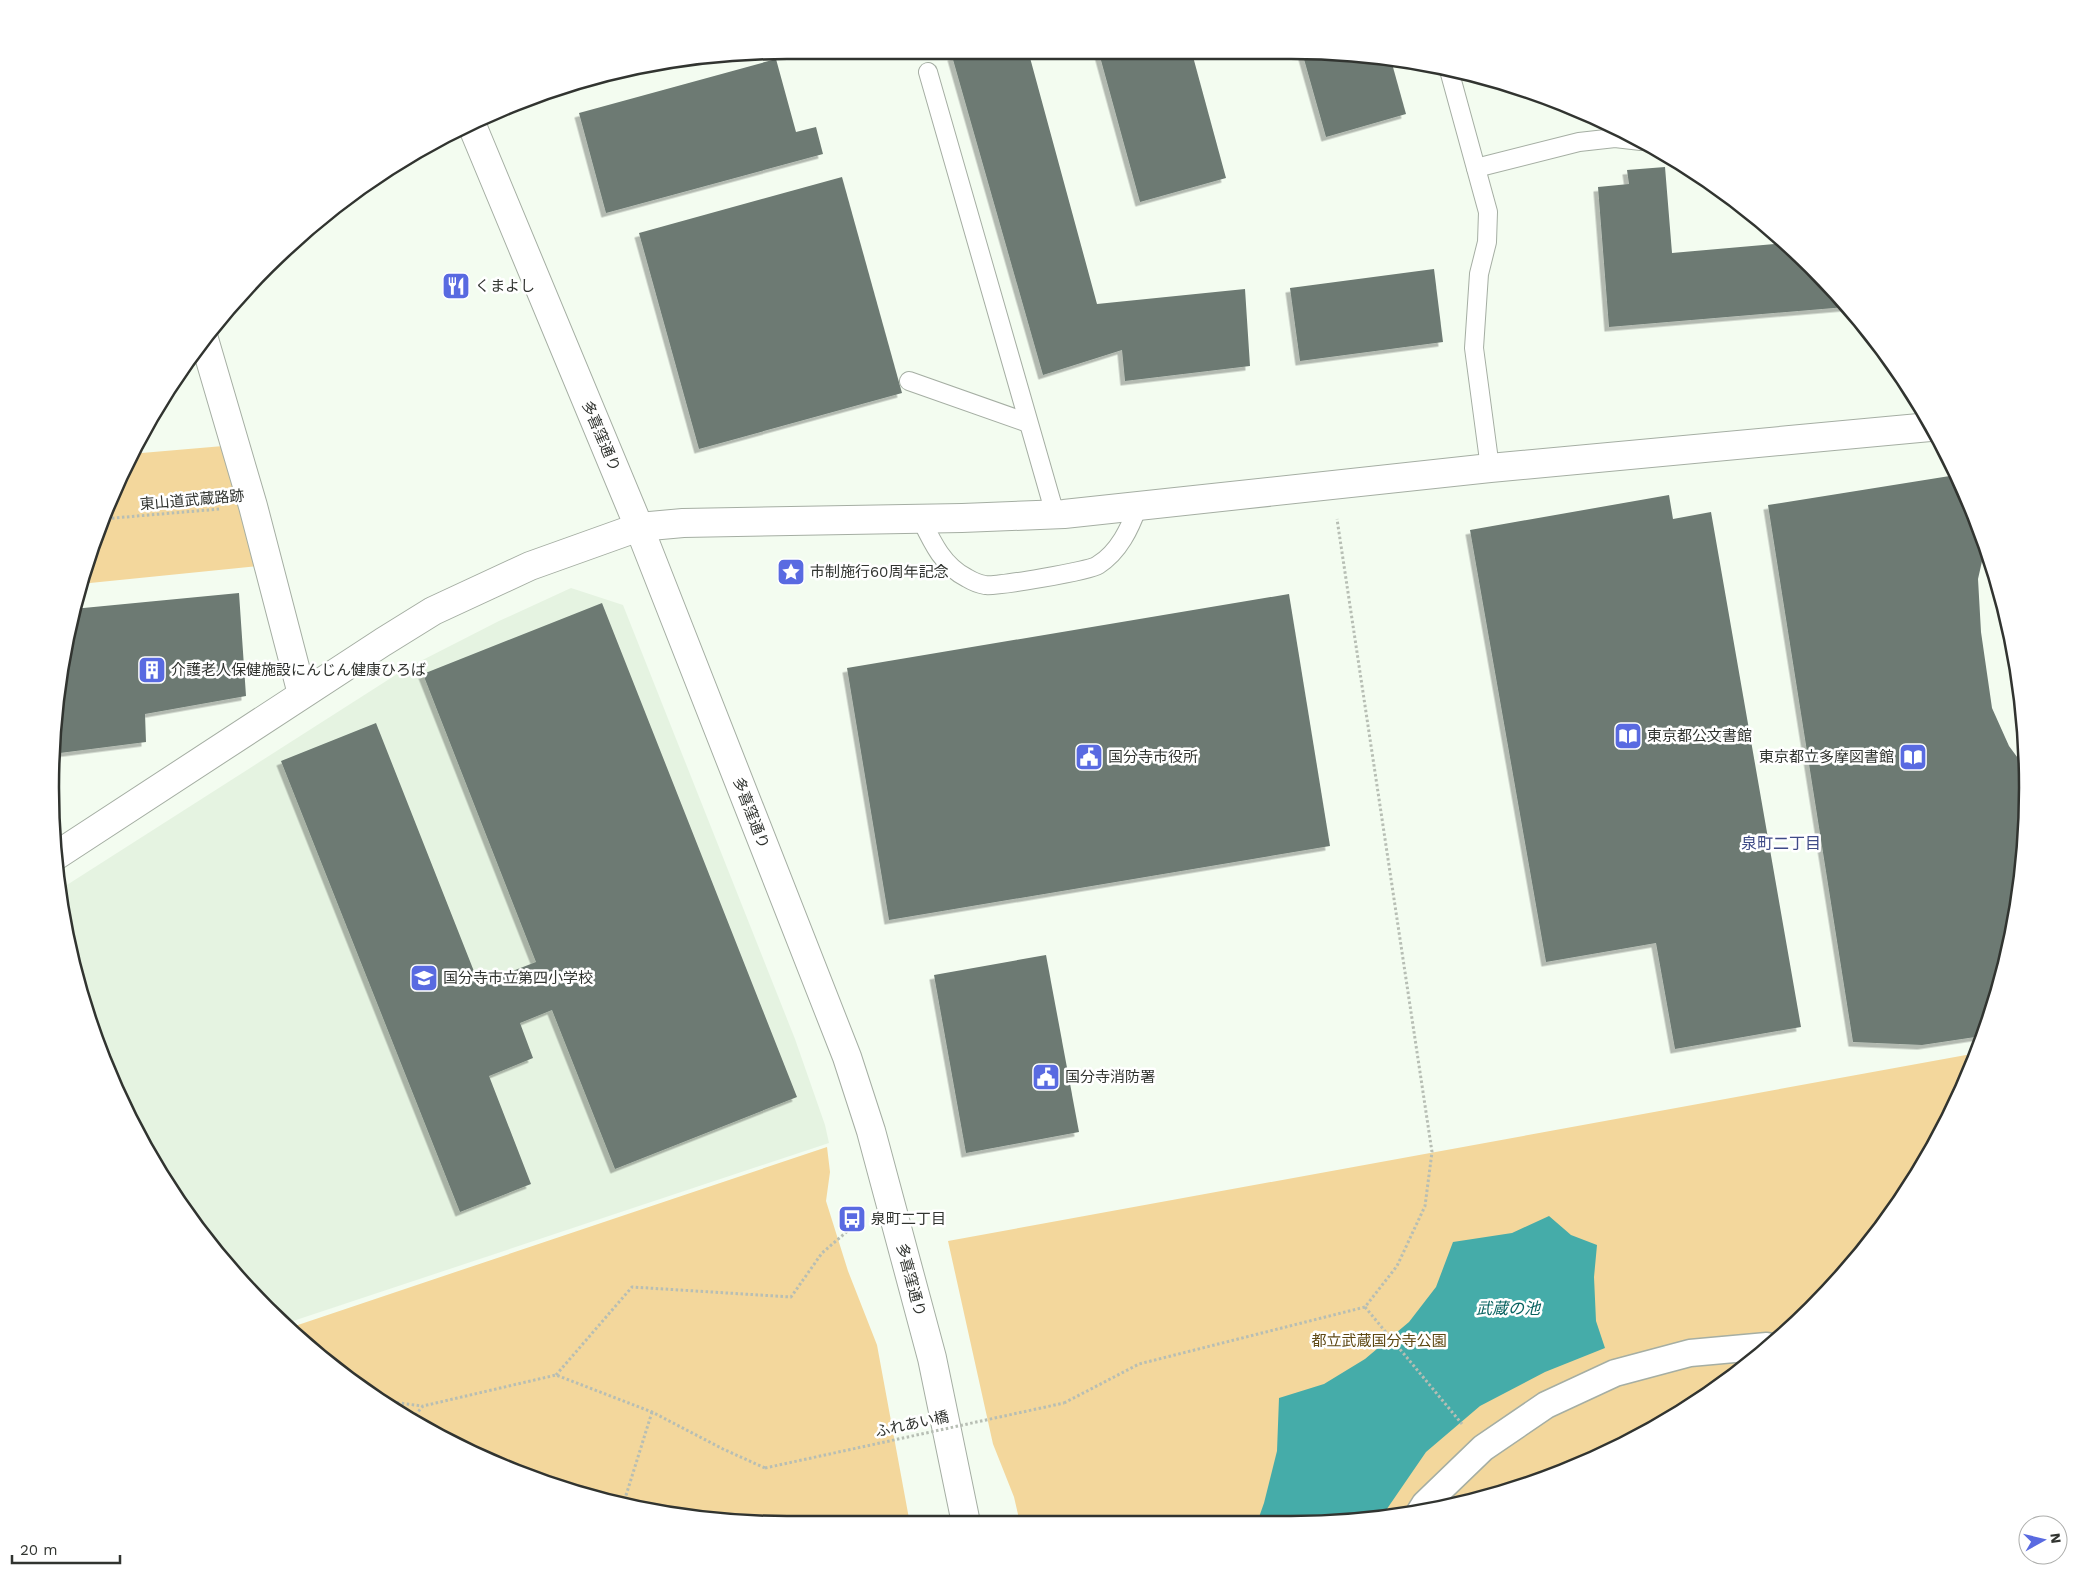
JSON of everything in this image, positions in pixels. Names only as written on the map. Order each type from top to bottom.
[{"type":"street","name":"多喜窪通り","points":[[474,130],[639,527],[847,1057],[876,1149],[932,1358],[965,1516]]},
{"type":"street","points":[[207,348],[253,506],[302,694]]},
{"type":"street","points":[[62,852],[302,694],[433,611],[530,566],[639,527],[684,523],[921,519],[1054,514],[1490,468],[1924,428]]},
{"type":"street","points":[[1429,1503],[1483,1448],[1546,1404],[1615,1372],[1690,1353],[1757,1347]]},
{"type":"lane","points":[[928,72],[1054,514]]},
{"type":"lane","points":[[1451,77],[1488,212],[1487,242],[1479,274],[1474,348],[1490,468]]},
{"type":"lane","points":[[1476,168],[1579,142],[1622,139]]},
{"type":"lane","points":[[909,381],[1028,423]]},
{"type":"lane","points":[[921,519],[931,541],[946,564],[966,578],[985,585],[1077,572],[1098,566],[1122,540],[1130,528],[1138,506]]},
{"type":"path","name":"東山道武蔵路跡","points":[[110,518],[253,506]]},
{"type":"path","points":[[1337,519],[1432,1152],[1425,1206],[1397,1266],[1365,1308],[1464,1426]]},
{"type":"path","points":[[556,1375],[632,1288],[791,1297],[822,1253],[850,1229]]},
{"type":"path","name":"ふれあい橋","points":[[652,1412],[723,1449],[765,1468],[1064,1402],[1139,1364],[1365,1308]]},
{"type":"path","points":[[398,1403],[423,1406],[556,1375],[652,1412],[625,1497]]},
{"type":"path","points":[[416,1414],[423,1406]]},
{"type":"shaded area","name":"国分寺市立第四小学校","points":[[571,588],[623,605],[795,1039],[825,1125],[829,1143],[292,1321],[272,1303],[209,1231],[156,1152],[134,1110],[97,1022],[73,930],[65,886],[405,669],[499,621]]},
{"type":"green space","points":[[235,445],[269,565],[88,583],[97,553],[114,509],[140,453]]},
{"type":"green space","name":"都立武蔵国分寺公園","points":[[1968,1055],[1944,1110],[1922,1152],[1869,1231],[1806,1303],[1734,1366],[1655,1419],[1569,1461],[1525,1478],[1433,1502],[1386,1510],[1338,1515],[1018,1516],[1014,1497],[993,1444],[948,1241]]},
{"type":"green space","points":[[827,1147],[830,1172],[826,1201],[848,1271],[877,1345],[909,1516],[740,1515],[692,1510],[645,1502],[553,1478],[509,1461],[423,1419],[344,1366],[297,1325]]},
{"type":"water","name":"武蔵の池","points":[[1549,1216],[1571,1235],[1597,1245],[1594,1277],[1596,1321],[1605,1348],[1545,1372],[1480,1406],[1426,1452],[1386,1510],[1338,1515],[1259,1516],[1277,1451],[1279,1398],[1324,1384],[1365,1359],[1409,1322],[1436,1287],[1453,1242],[1512,1233]]},
{"type":"building","points":[[776,59],[796,132],[816,127],[823,154],[606,213],[579,113]]},
{"type":"building","points":[[953,59],[1030,59],[1097,304],[1245,289],[1250,366],[1125,381],[1122,350],[1043,375]]},
{"type":"building","points":[[1101,59],[1194,59],[1226,178],[1140,202]]},
{"type":"building","points":[[1304,59],[1338,60],[1393,66],[1406,114],[1326,137]]},
{"type":"building","points":[[1665,167],[1672,253],[1775,244],[1806,272],[1839,308],[1609,327],[1598,187],[1629,184],[1627,170]]},
{"type":"building","points":[[842,177],[902,393],[699,449],[639,233]]},
{"type":"building","points":[[1434,269],[1443,342],[1300,361],[1290,288]]},
{"type":"building","name":"東京都立多摩図書館","points":[[1949,476],[1964,509],[1983,559],[1978,579],[1981,632],[1992,708],[2009,746],[2018,759],[2018,835],[2013,883],[2005,930],[1994,976],[1975,1037],[1922,1045],[1853,1042],[1768,505]]},
{"type":"building","name":"東京都公文書館","points":[[1669,495],[1673,519],[1711,512],[1801,1027],[1675,1049],[1656,943],[1546,962],[1470,530]]},
{"type":"building","name":"介護老人保健施設にんじん健康ひろば","points":[[239,593],[246,696],[145,714],[146,742],[60,753],[65,692],[82,608]]},
{"type":"building","name":"国分寺市役所","points":[[1289,594],[1330,846],[889,920],[847,668]]},
{"type":"building","points":[[602,603],[797,1097],[615,1169],[552,1010],[520,1023],[533,1058],[489,1076],[531,1184],[460,1212],[281,761],[376,723],[479,984],[536,962],[423,674]]},
{"type":"building","points":[[1046,955],[1079,1132],[966,1153],[934,975]]},
{"type":"place","name":"くまよし","points":[[456,286]]},
{"type":"place","name":"市制施行60周年記念","points":[[791,572]]},
{"type":"place","name":"介護老人保健施設にんじん健康ひろば","points":[[152,670]]},
{"type":"place","name":"東京都公文書館","points":[[1628,736]]},
{"type":"place","name":"国分寺市役所","points":[[1089,757]]},
{"type":"place","name":"東京都立多摩図書館","points":[[1913,757]]},
{"type":"place","name":"国分寺市立第四小学校","points":[[424,978]]},
{"type":"place","name":"国分寺消防署","points":[[1046,1077]]},
{"type":"place","name":"泉町二丁目","points":[[852,1219]]},
{"type":"district","name":"泉町二丁目","points":[[1781,843]]}]
